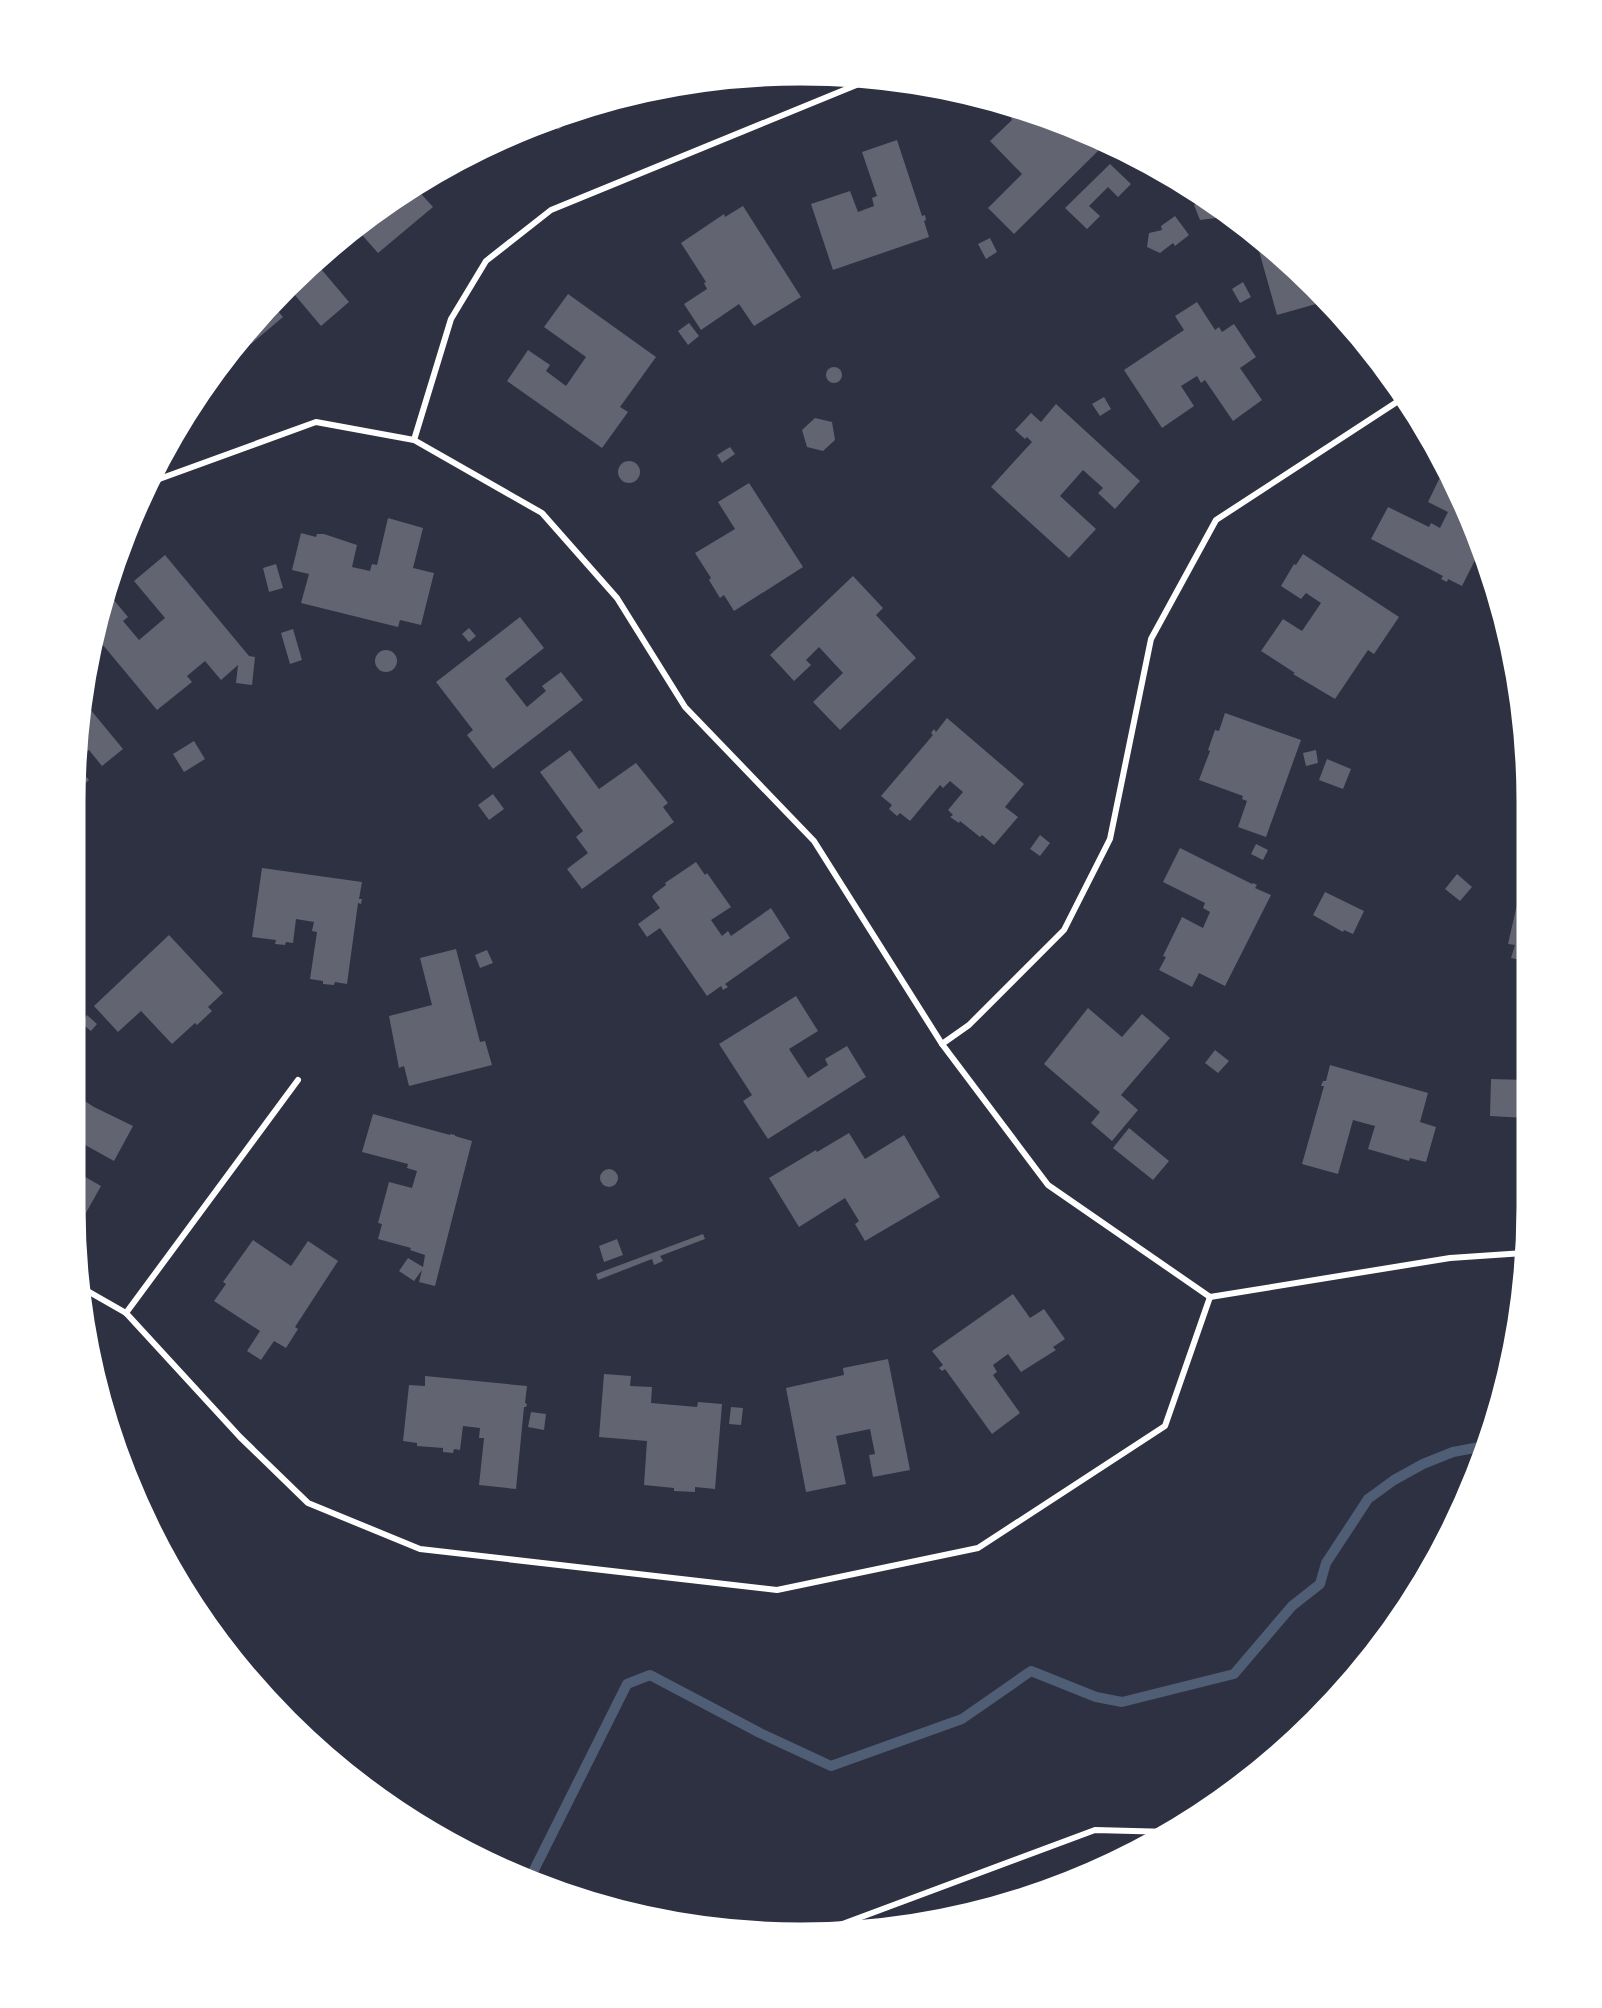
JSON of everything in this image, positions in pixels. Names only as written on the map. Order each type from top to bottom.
[{"type":"street","points":[[414,440],[451,319],[486,261],[551,210],[853,86]]},
{"type":"street","points":[[942,1044],[969,1025],[1064,930],[1110,839],[1151,639],[1216,520],[1396,402]]},
{"type":"street","points":[[161,478],[316,422],[414,440],[542,513],[617,598],[685,707],[814,842],[942,1044],[1048,1185],[1210,1298],[1450,1258],[1516,1253]]},
{"type":"street","points":[[126,1313],[298,1080]]},
{"type":"street","points":[[89,1292],[126,1313],[240,1437],[308,1503],[420,1549],[777,1590],[978,1548],[1165,1426],[1210,1298]]},
{"type":"street","points":[[848,1922],[1095,1830],[1153,1832]]},
{"type":"building","points":[[1013,116],[1031,122],[1099,150],[1014,234],[988,208],[1022,174],[990,141],[1012,120]]},
{"type":"building","points":[[897,140],[922,216],[925,215],[926,220],[924,221],[929,237],[833,270],[811,204],[850,191],[858,212],[874,206],[872,198],[877,196],[862,152]]},
{"type":"building","points":[[1110,164],[1131,184],[1118,197],[1108,187],[1089,206],[1100,216],[1087,229],[1065,208]]},
{"type":"building","points":[[421,194],[433,207],[378,253],[362,235]]},
{"type":"building","points":[[1196,203],[1216,218],[1200,220],[1194,205]]},
{"type":"building","points":[[743,206],[801,297],[754,326],[739,304],[701,330],[684,304],[707,289],[704,283],[706,282],[681,243],[724,214],[725,217]]},
{"type":"building","points":[[1175,216],[1189,235],[1175,246],[1173,243],[1160,253],[1147,247],[1149,233],[1162,230],[1161,226]]},
{"type":"building","points":[[990,238],[997,252],[986,259],[978,244]]},
{"type":"building","points":[[1259,250],[1315,302],[1316,304],[1277,315]]},
{"type":"building","points":[[321,269],[349,302],[321,326],[294,294]]},
{"type":"building","points":[[1243,282],[1251,297],[1240,303],[1232,289]]},
{"type":"building","points":[[568,294],[656,357],[620,407],[628,412],[602,448],[507,381],[528,350],[550,365],[546,371],[566,386],[586,357],[544,327]]},
{"type":"building","points":[[1197,302],[1215,330],[1219,327],[1222,332],[1234,324],[1256,357],[1240,368],[1262,400],[1233,421],[1205,380],[1201,383],[1197,376],[1181,386],[1194,406],[1162,428],[1124,370],[1184,330],[1175,316]]},
{"type":"building","points":[[278,311],[283,317],[251,344],[262,328]]},
{"type":"building","points":[[689,323],[699,336],[688,345],[678,331]]},
{"type":"building","points":[[834,367],[840,369],[842,375],[840,381],[834,383],[828,381],[826,375],[828,369]]},
{"type":"building","points":[[1104,397],[1111,409],[1100,416],[1092,404]]},
{"type":"building","points":[[1056,404],[1140,481],[1115,509],[1098,493],[1103,488],[1083,470],[1060,496],[1096,529],[1069,558],[991,487],[1032,442],[1015,430],[1031,413],[1041,422]]},
{"type":"building","points":[[815,418],[832,422],[835,440],[823,451],[807,447],[802,430]]},
{"type":"building","points":[[730,447],[735,454],[722,463],[717,455]]},
{"type":"building","points":[[629,461],[637,464],[640,472],[637,480],[629,483],[621,480],[618,472],[621,464]]},
{"type":"building","points":[[1440,477],[1475,559],[1462,586],[1448,579],[1447,582],[1441,579],[1443,576],[1371,539],[1388,507],[1429,527],[1431,523],[1440,528],[1448,512],[1428,502]]},
{"type":"building","points":[[749,483],[803,567],[734,611],[724,595],[720,598],[709,580],[711,578],[695,553],[735,529],[718,502]]},
{"type":"building","points":[[388,518],[423,528],[413,568],[434,573],[421,625],[400,620],[398,627],[301,603],[309,574],[292,570],[301,533],[316,537],[317,534],[324,534],[357,545],[352,567],[370,571],[372,564],[377,565]]},
{"type":"building","points":[[1303,554],[1399,617],[1374,654],[1368,650],[1335,699],[1293,674],[1295,673],[1261,651],[1283,619],[1302,631],[1321,603],[1306,593],[1301,599],[1281,586]]},
{"type":"building","points":[[165,555],[249,656],[255,657],[252,685],[236,683],[238,665],[221,680],[205,661],[187,676],[192,682],[157,710],[102,644],[113,599],[128,617],[123,621],[139,640],[165,618],[134,581]]},
{"type":"building","points":[[276,564],[283,588],[269,592],[263,568]]},
{"type":"building","points":[[853,576],[883,608],[876,615],[916,658],[840,730],[813,702],[843,673],[819,647],[806,660],[811,665],[794,681],[770,655]]},
{"type":"building","points":[[520,617],[544,648],[505,679],[527,707],[546,691],[542,686],[561,672],[583,700],[493,769],[467,735],[473,730],[436,682]]},
{"type":"building","points":[[469,628],[476,636],[469,642],[462,634]]},
{"type":"building","points":[[293,629],[302,660],[290,664],[281,633]]},
{"type":"building","points":[[386,650],[394,653],[397,661],[394,669],[386,672],[378,669],[375,661],[378,653]]},
{"type":"building","points":[[90,709],[123,749],[102,766],[89,750],[86,752]]},
{"type":"building","points":[[1225,713],[1301,740],[1266,837],[1238,827],[1247,801],[1242,799],[1243,796],[1199,780],[1215,730],[1219,731]]},
{"type":"building","points":[[947,718],[1024,784],[1005,807],[1018,817],[994,845],[960,821],[959,823],[950,817],[953,815],[948,810],[963,792],[950,781],[943,788],[940,785],[910,821],[900,813],[897,816],[889,809],[892,805],[881,796],[933,735],[931,733],[934,729],[936,732]]},
{"type":"building","points":[[194,741],[205,759],[184,772],[173,754]]},
{"type":"building","points":[[570,750],[599,789],[636,763],[668,803],[663,807],[674,822],[582,889],[567,869],[588,853],[576,837],[583,831],[540,772]]},
{"type":"building","points":[[1316,750],[1318,763],[1306,766],[1303,753]]},
{"type":"building","points":[[1327,759],[1351,769],[1343,789],[1319,780]]},
{"type":"building","points":[[493,794],[504,809],[489,820],[478,805]]},
{"type":"building","points":[[1040,835],[1050,843],[1040,856],[1030,849]]},
{"type":"building","points":[[1256,844],[1268,850],[1263,860],[1251,854]]},
{"type":"building","points":[[1180,848],[1257,885],[1255,888],[1271,895],[1225,986],[1199,973],[1192,987],[1159,970],[1166,957],[1163,956],[1182,917],[1203,928],[1210,912],[1203,908],[1205,903],[1163,882]]},
{"type":"building","points":[[696,862],[705,875],[707,873],[731,907],[711,920],[722,936],[728,931],[731,936],[771,908],[790,938],[725,984],[728,987],[723,990],[721,986],[707,996],[660,928],[647,937],[638,924],[660,908],[652,897],[654,894],[666,885],[665,883]]},
{"type":"building","points":[[262,868],[362,882],[359,899],[362,899],[361,904],[358,903],[347,984],[335,982],[334,985],[323,984],[323,981],[310,979],[317,932],[312,931],[314,922],[296,919],[293,943],[286,942],[285,945],[275,944],[276,940],[252,937]]},
{"type":"building","points":[[1457,874],[1472,887],[1460,901],[1445,889]]},
{"type":"building","points":[[1325,892],[1364,911],[1353,934],[1344,930],[1343,932],[1313,915]]},
{"type":"building","points":[[1518,900],[1518,960],[1511,958],[1515,945],[1508,944]]},
{"type":"building","points":[[169,935],[223,993],[208,1007],[212,1011],[172,1044],[141,1011],[118,1032],[94,1006]]},
{"type":"building","points":[[456,949],[480,1042],[485,1041],[492,1065],[409,1086],[404,1066],[399,1068],[389,1016],[432,1005],[420,958]]},
{"type":"building","points":[[487,950],[493,963],[480,968],[475,955]]},
{"type":"building","points":[[796,996],[818,1031],[789,1049],[808,1078],[828,1065],[825,1059],[847,1046],[866,1077],[768,1139],[743,1101],[752,1095],[719,1044]]},
{"type":"building","points":[[1088,1008],[1122,1037],[1142,1014],[1170,1038],[1121,1095],[1138,1110],[1112,1141],[1091,1123],[1100,1112],[1044,1064]]},
{"type":"building","points":[[87,1015],[97,1024],[91,1031],[84,1025]]},
{"type":"building","points":[[1215,1050],[1229,1061],[1218,1073],[1205,1063]]},
{"type":"building","points":[[1330,1065],[1428,1093],[1420,1122],[1436,1127],[1426,1162],[1410,1158],[1409,1161],[1368,1149],[1375,1126],[1353,1120],[1338,1174],[1302,1164],[1324,1086],[1321,1086],[1323,1081],[1326,1081]]},
{"type":"building","points":[[1491,1079],[1518,1080],[1518,1117],[1490,1116]]},
{"type":"building","points":[[84,1100],[133,1126],[114,1161],[84,1144]]},
{"type":"building","points":[[373,1114],[472,1141],[435,1286],[419,1282],[422,1270],[414,1281],[399,1271],[408,1258],[423,1267],[425,1255],[410,1250],[411,1248],[378,1239],[382,1224],[378,1223],[389,1182],[412,1188],[417,1171],[407,1168],[408,1164],[362,1152]]},
{"type":"building","points":[[1129,1128],[1169,1161],[1153,1180],[1113,1148]]},
{"type":"building","points":[[849,1133],[865,1159],[904,1135],[940,1197],[865,1241],[855,1224],[859,1221],[845,1198],[799,1227],[769,1178]]},
{"type":"building","points":[[609,1169],[615,1172],[618,1178],[615,1184],[609,1187],[603,1184],[600,1178],[603,1172]]},
{"type":"building","points":[[84,1176],[101,1186],[84,1216]]},
{"type":"building","points":[[703,1234],[705,1239],[660,1256],[663,1261],[654,1265],[652,1259],[598,1280],[596,1274]]},
{"type":"building","points":[[617,1239],[623,1255],[604,1262],[599,1246]]},
{"type":"building","points":[[253,1240],[291,1266],[308,1241],[338,1261],[295,1327],[298,1329],[286,1348],[274,1341],[261,1360],[247,1351],[260,1331],[214,1301],[226,1284],[223,1282]]},
{"type":"building","points":[[1013,1294],[1030,1318],[1044,1309],[1065,1339],[1053,1347],[1056,1350],[1021,1372],[1008,1354],[993,1365],[997,1372],[993,1375],[1020,1413],[992,1434],[945,1369],[942,1371],[939,1368],[943,1365],[932,1351]]},
{"type":"building","points":[[888,1359],[910,1470],[873,1477],[869,1455],[875,1454],[870,1429],[836,1436],[846,1484],[806,1492],[786,1388],[844,1375],[843,1368]]},
{"type":"building","points":[[604,1374],[631,1376],[630,1386],[652,1387],[651,1403],[697,1407],[698,1402],[722,1404],[715,1489],[695,1487],[695,1492],[674,1491],[674,1488],[644,1485],[647,1441],[599,1437]]},
{"type":"building","points":[[425,1376],[527,1386],[525,1403],[527,1404],[524,1407],[516,1489],[479,1485],[484,1438],[479,1438],[480,1428],[463,1426],[460,1450],[454,1449],[453,1453],[443,1452],[443,1448],[417,1446],[417,1443],[403,1441],[409,1385],[425,1386]]},
{"type":"building","points":[[731,1407],[743,1408],[741,1425],[729,1424]]},
{"type":"building","points":[[531,1412],[546,1414],[544,1430],[528,1427]]},
{"type":"waterway","points":[[533,1871],[627,1684],[650,1675],[760,1733],[831,1766],[962,1719],[1031,1671],[1096,1697],[1122,1702],[1234,1674],[1292,1606],[1320,1584],[1326,1563],[1368,1499],[1394,1480],[1423,1464],[1453,1452],[1476,1448]]}]
